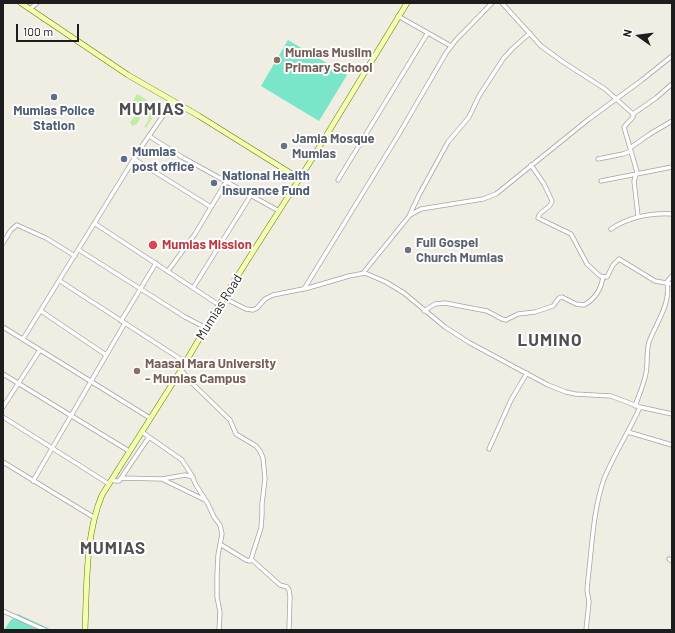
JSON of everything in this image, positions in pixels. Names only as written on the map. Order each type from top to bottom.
[{"type":"street","points":[[21,3],[128,76],[173,101],[300,178]]},
{"type":"street","points":[[30,9],[36,3]]},
{"type":"street","name":"Mumias Road","points":[[85,630],[90,544],[100,501],[110,482],[181,370],[219,305],[300,178],[407,3]]},
{"type":"street","points":[[304,289],[451,46],[492,3]]},
{"type":"street","points":[[502,3],[541,46],[605,89],[633,114]]},
{"type":"street","points":[[398,16],[427,34],[451,46]]},
{"type":"street","points":[[363,273],[410,215],[419,194],[448,142],[469,117],[479,96],[503,59],[530,33]]},
{"type":"street","points":[[338,180],[427,34]]},
{"type":"street","points":[[410,215],[421,209],[490,197],[505,187],[615,99],[672,56]]},
{"type":"street","points":[[638,216],[634,181],[637,172],[624,126],[633,114],[672,84]]},
{"type":"street","points":[[23,339],[134,159],[173,101]]},
{"type":"street","points":[[598,159],[623,154],[650,134],[672,121]]},
{"type":"street","points":[[149,136],[226,182],[279,211]]},
{"type":"street","points":[[134,159],[211,207]]},
{"type":"street","points":[[531,165],[544,184],[552,201],[550,206],[540,213],[538,218],[571,234],[587,264],[603,277]]},
{"type":"street","points":[[601,181],[672,167]]},
{"type":"street","points":[[168,271],[192,239],[226,182]]},
{"type":"street","points":[[194,288],[251,195]]},
{"type":"street","points":[[611,229],[638,216],[672,214]]},
{"type":"street","points":[[94,223],[219,305]]},
{"type":"street","points":[[3,243],[10,230],[17,225],[46,238],[75,256]]},
{"type":"street","points":[[78,250],[206,328]]},
{"type":"street","points":[[603,277],[608,276],[613,265],[619,259],[650,279],[660,283],[669,283]]},
{"type":"street","points":[[33,481],[106,355],[156,263]]},
{"type":"street","points":[[224,298],[246,309],[255,310],[268,297],[304,289],[353,275],[363,273],[369,274],[392,285],[404,293],[445,327],[470,343],[548,385],[566,392],[581,395],[611,396],[635,406],[672,414]]},
{"type":"street","points":[[635,406],[646,372],[649,341],[662,315],[672,276]]},
{"type":"street","points":[[424,311],[438,303],[445,303],[487,311],[504,320],[518,314],[535,312],[553,306],[561,297],[565,297],[576,304],[584,305],[594,298],[599,290],[603,277]]},
{"type":"street","points":[[60,281],[185,362]]},
{"type":"street","points":[[41,311],[106,355]]},
{"type":"street","points":[[3,327],[150,418]]},
{"type":"street","points":[[3,407],[40,350]]},
{"type":"street","points":[[181,370],[194,385],[230,420],[236,434],[256,446],[263,458],[265,479],[261,528],[251,559]]},
{"type":"street","points":[[489,449],[511,400],[527,373]]},
{"type":"street","points":[[3,374],[129,451]]},
{"type":"street","points":[[586,630],[589,606],[587,590],[597,503],[611,462],[640,407]]},
{"type":"street","points":[[3,417],[51,448],[110,482],[118,482],[122,478],[149,437]]},
{"type":"street","points":[[142,432],[182,460],[221,528],[216,575],[217,597],[220,612],[220,630]]},
{"type":"street","points":[[628,432],[672,445]]},
{"type":"street","points":[[3,462],[95,518]]},
{"type":"street","points":[[122,478],[162,479],[184,475],[193,477]]},
{"type":"street","points":[[162,479],[206,501]]},
{"type":"street","points":[[220,544],[246,560],[250,561],[251,559]]},
{"type":"street","points":[[251,559],[280,585],[287,587],[289,590],[289,630]]},
{"type":"street","points":[[3,611],[45,630]]},
{"type":"green space","points":[[288,40],[347,75],[319,121],[261,86]]},
{"type":"green space","points":[[137,94],[147,100],[141,109],[135,106],[130,110],[129,109]]},
{"type":"green space","points":[[150,102],[159,108],[146,128],[144,127],[148,121],[149,115],[145,111]]},
{"type":"green space","points":[[136,114],[139,114],[140,119],[137,124],[132,126],[130,122]]},
{"type":"green space","points":[[18,614],[52,630],[4,630],[10,621]]},
{"type":"place","name":"Mumias Muslim Primary School","points":[[277,60]]},
{"type":"place","name":"Mumias Police Station","points":[[54,97]]},
{"type":"place","name":"Jamia Mosque Mumias","points":[[284,146]]},
{"type":"place","name":"Mumias post office","points":[[124,159]]},
{"type":"place","name":"National Health Insurance Fund","points":[[214,183]]},
{"type":"place","name":"Mumias Mission","points":[[153,245]]},
{"type":"place","name":"Full Gospel Church Mumias","points":[[408,250]]},
{"type":"place","name":"Maasai Mara University - Mumias Campus","points":[[137,371]]},
{"type":"district","name":"MUMIAS","points":[[152,109]]},
{"type":"district","name":"LUMINO","points":[[550,340]]},
{"type":"district","name":"MUMIAS","points":[[113,548]]}]
